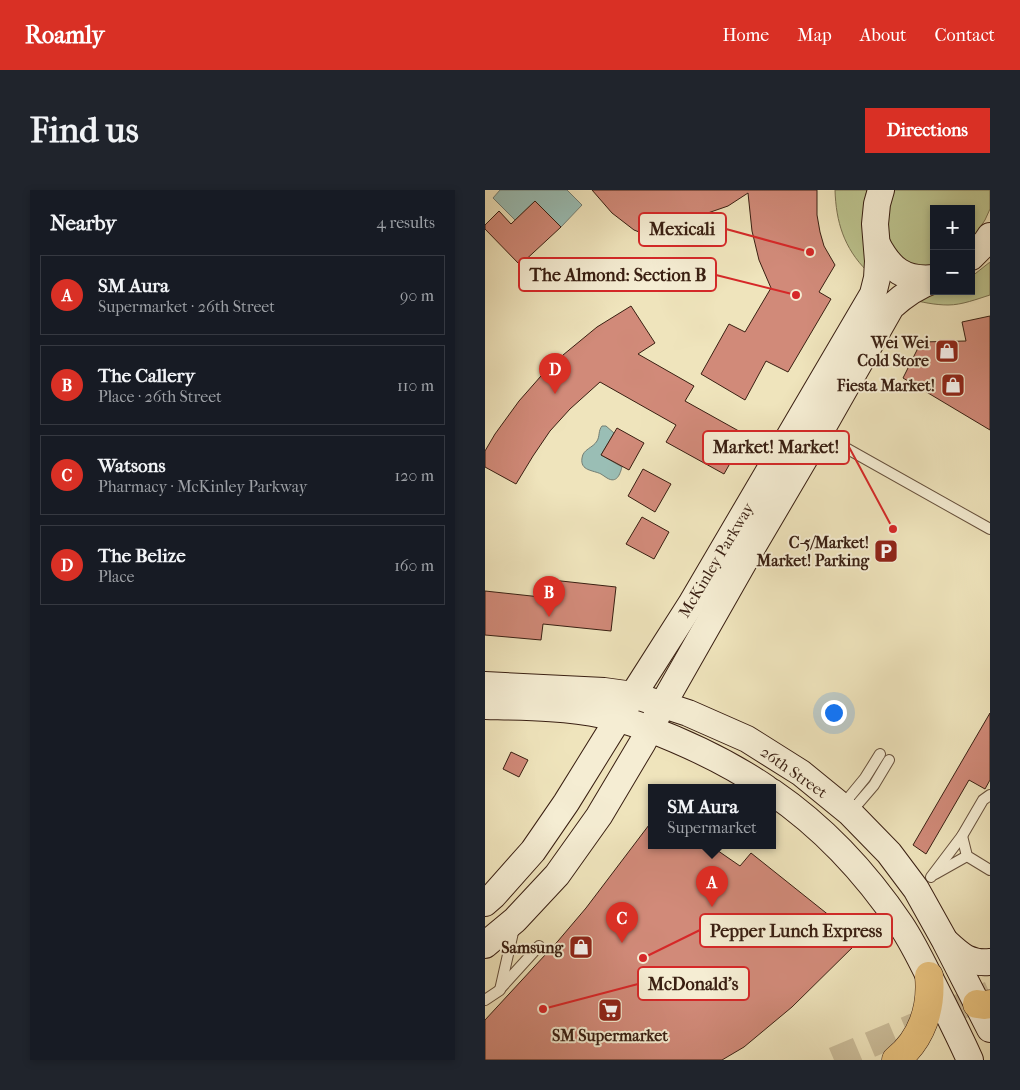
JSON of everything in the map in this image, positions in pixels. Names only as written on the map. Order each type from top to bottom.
[{"type":"main road","name":"McKinley Parkway","points":[[485,945],[515,920],[557,875],[599,816],[746,558],[873,294],[879,261],[875,224],[877,204],[881,190]]},
{"type":"main road","points":[[975,253],[990,236]]},
{"type":"main road","points":[[877,244],[884,258],[895,269],[909,276],[930,279]]},
{"type":"main road","name":"McKinley Parkway","points":[[485,903],[533,851],[566,803],[691,604],[891,307],[905,294],[930,281]]},
{"type":"main road","name":"26th Street","points":[[485,685],[604,691],[633,695],[688,713],[747,739],[801,773],[846,810],[889,853],[923,883],[945,941],[986,1015]]},
{"type":"main road","name":"26th Street","points":[[485,706],[554,708],[619,718],[676,739],[714,757],[761,784]]},
{"type":"main road","name":"26th Street","points":[[776,795],[819,829],[877,891],[923,962],[970,1060]]},
{"type":"main road","points":[[945,941],[962,956],[981,963],[990,962]]},
{"type":"main road","points":[[896,1060],[909,1049],[926,1018],[930,988],[929,976]]},
{"type":"lane","points":[[808,428],[990,529]]},
{"type":"lane","points":[[846,810],[874,785],[884,757]]},
{"type":"lane","points":[[923,883],[961,836],[983,800],[990,795]]},
{"type":"lane","points":[[961,836],[967,856],[990,870]]},
{"type":"lane","points":[[923,883],[967,856]]},
{"type":"lane","points":[[499,990],[515,920]]},
{"type":"lane","points":[[485,1000],[499,990],[539,946]]},
{"type":"green space","points":[[835,190],[867,190],[863,220],[867,271],[852,253],[839,224]]},
{"type":"green space","points":[[892,190],[990,190],[990,209],[975,235],[975,205],[930,205],[930,266],[911,269],[889,246],[887,213]]},
{"type":"green space","points":[[990,262],[990,295],[953,305],[933,304],[909,299],[930,295],[975,295],[975,274]]},
{"type":"water","points":[[500,190],[567,190],[582,205],[561,227],[535,201],[515,220],[493,198]]},
{"type":"water","points":[[602,426],[606,426],[614,433],[601,455],[622,467],[616,479],[613,480],[585,468],[582,462],[584,453],[597,441]]},
{"type":"building","points":[[592,190],[817,190],[817,215],[820,232],[824,246],[835,265],[819,292],[831,299],[788,372],[766,361],[745,400],[701,374],[729,324],[745,332],[771,288],[759,260],[752,231],[748,193],[728,206],[702,215],[707,239],[685,242],[662,241],[634,230],[612,213]]},
{"type":"building","points":[[535,201],[561,227],[520,265],[485,229],[485,225],[499,211],[511,224]]},
{"type":"building","points":[[631,306],[655,343],[638,354],[694,386],[685,401],[746,435],[724,474],[666,442],[676,425],[600,382],[570,409],[550,431],[516,484],[485,467],[485,451],[495,434],[519,401],[541,376],[597,327]]},
{"type":"building","name":"Fiesta Market!","points":[[990,316],[990,430],[903,378],[921,342],[966,341],[962,322]]},
{"type":"building","points":[[617,428],[644,443],[629,470],[601,455]]},
{"type":"building","points":[[643,469],[671,484],[655,512],[628,496]]},
{"type":"building","points":[[642,517],[669,532],[654,559],[626,544]]},
{"type":"building","points":[[552,580],[616,587],[611,631],[543,624],[541,640],[485,635],[485,591],[550,598]]},
{"type":"building","points":[[990,713],[990,780],[985,789],[969,780],[926,854],[913,845]]},
{"type":"building","points":[[511,752],[528,760],[519,777],[503,769]]},
{"type":"building","points":[[648,826],[648,849],[715,849],[740,866],[751,853],[860,940],[792,1007],[744,1047],[722,1060],[485,1060],[485,1020],[586,908]]},
{"type":"tunnel","points":[[834,1060],[990,994]]},
{"type":"place","name":"Mexicali","points":[[810,252]]},
{"type":"place","name":"The Almond: Section B","points":[[796,295]]},
{"type":"place","name":"Wei Wei Cold Store","points":[[947,351]]},
{"type":"place","name":"Fiesta Market!","points":[[953,385]]},
{"type":"place","name":"The Belize","points":[[555,394]]},
{"type":"place","name":"Market! Market!","points":[[893,529]]},
{"type":"place","name":"C-5/Market! Market! Parking","points":[[886,551]]},
{"type":"place","name":"The Callery","points":[[549,617]]},
{"type":"place","name":"SM Aura","points":[[712,907]]},
{"type":"place","name":"Watsons","points":[[622,943]]},
{"type":"place","name":"Samsung","points":[[581,947]]},
{"type":"place","name":"Pepper Lunch Express","points":[[643,958]]},
{"type":"place","name":"McDonald's","points":[[543,1009]]},
{"type":"place","name":"SM Supermarket","points":[[610,1010]]}]
